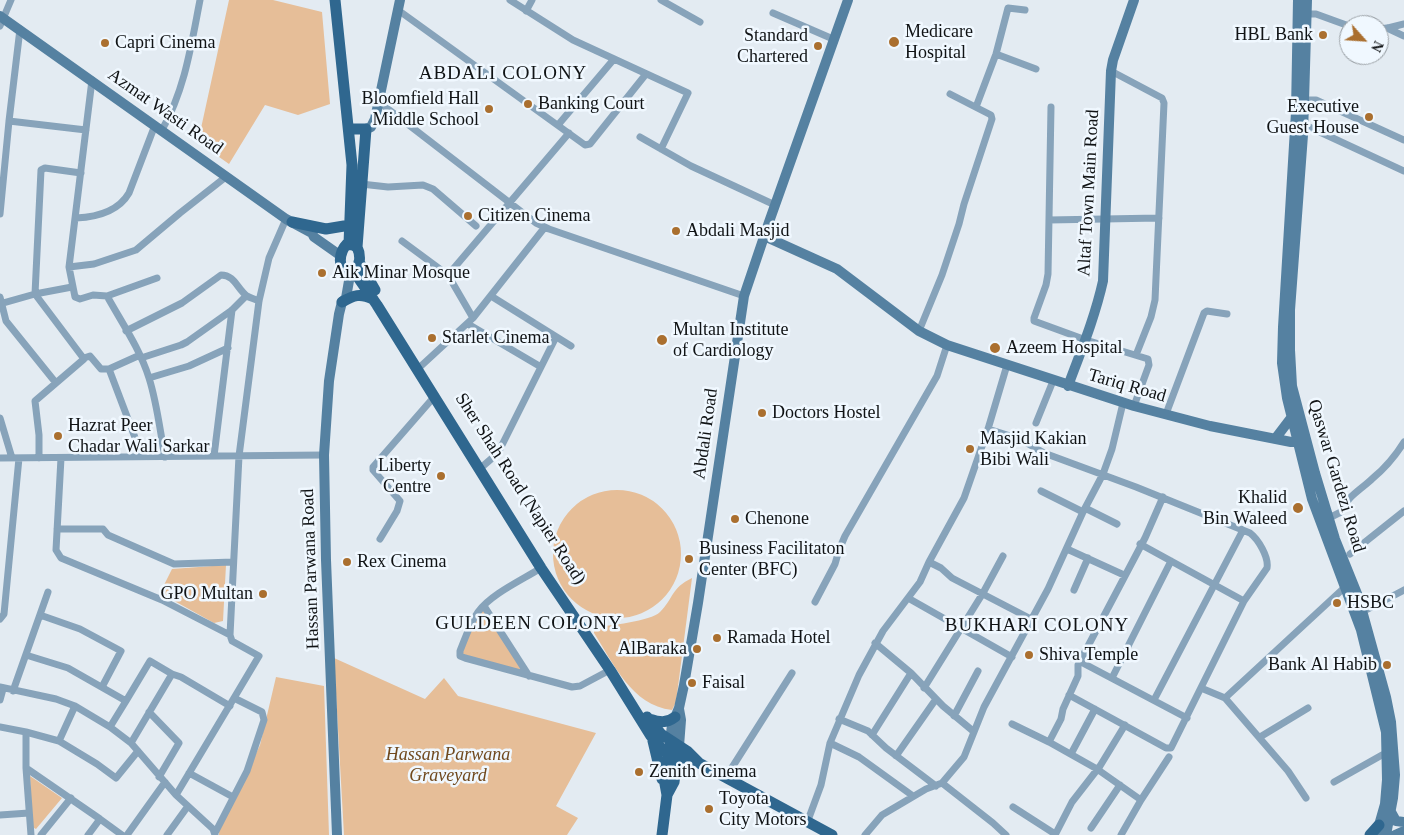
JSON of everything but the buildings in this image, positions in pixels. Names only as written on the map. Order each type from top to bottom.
[{"type":"main road","points":[[335,0],[352,175],[347,249]]},
{"type":"main road","name":"Abdali Road","points":[[662,835],[667,795],[665,784],[674,749],[672,725],[677,713],[698,602],[744,296],[774,205],[848,0]]},
{"type":"main road","name":"Altaf Town Main Road","points":[[1068,386],[1086,340],[1103,281],[1111,71],[1134,0]]},
{"type":"main road","points":[[1298,0],[1294,164],[1282,363],[1291,418],[1302,442],[1312,499],[1361,630],[1386,732],[1387,780],[1385,804],[1377,830],[1370,835]]},
{"type":"main road","name":"Qaswar Gardezi Road","points":[[1306,0],[1302,154],[1290,310],[1292,386],[1302,442],[1358,596],[1386,697],[1394,751],[1395,775],[1391,812],[1386,835]]},
{"type":"main road","points":[[349,129],[372,128],[374,124],[399,5]]},
{"type":"main road","name":"Azmat Wasti Road","points":[[1,20],[20,29],[289,221],[312,233],[314,238],[347,249]]},
{"type":"main road","points":[[366,129],[361,184],[347,249],[341,267],[352,271],[376,299]]},
{"type":"main road","points":[[289,221],[326,229],[350,225]]},
{"type":"main road","name":"Tariq Road","points":[[764,236],[847,275],[919,331],[947,345],[1123,403],[1210,426],[1275,439],[1302,442]]},
{"type":"main road","points":[[347,249],[359,252],[352,271]]},
{"type":"main road","name":"Hassan Parwana Road","points":[[337,835],[326,560],[324,455],[330,382],[342,302],[341,297],[352,271]]},
{"type":"main road","points":[[342,302],[360,294],[376,299]]},
{"type":"main road","name":"Sher Shah Road (Napier Road)","points":[[376,299],[421,366],[610,670],[636,707]]},
{"type":"main road","name":"Sher Shah Road (Napier Road)","points":[[376,299],[434,397],[541,568],[562,593],[636,707]]},
{"type":"main road","points":[[1275,439],[1291,418]]},
{"type":"main road","points":[[636,707],[649,719],[674,749],[832,835]]},
{"type":"main road","points":[[636,707],[651,736],[667,795]]},
{"type":"main road","points":[[649,719],[664,722],[670,721],[677,713]]},
{"type":"main road","points":[[651,736],[663,750],[674,749]]},
{"type":"main road","points":[[1391,812],[1396,821],[1404,822]]},
{"type":"main road","points":[[1395,835],[1404,831]]},
{"type":"street","points":[[1,20],[11,0]]},
{"type":"street","points":[[76,218],[104,214],[122,202],[129,193],[158,128],[173,110],[186,68],[200,0]]},
{"type":"street","points":[[510,0],[560,34],[688,93],[661,149]]},
{"type":"street","points":[[526,11],[532,0]]},
{"type":"street","points":[[661,0],[700,22]]},
{"type":"street","points":[[399,5],[585,145],[590,144],[646,74]]},
{"type":"street","points":[[976,107],[996,54],[1008,8],[1025,10]]},
{"type":"street","points":[[773,12],[833,39]]},
{"type":"street","points":[[1311,14],[1339,22]]},
{"type":"street","points":[[1389,28],[1404,24]]},
{"type":"street","points":[[0,214],[20,29]]},
{"type":"street","points":[[1389,29],[1404,36]]},
{"type":"street","points":[[996,54],[1036,69]]},
{"type":"street","points":[[558,125],[614,59]]},
{"type":"street","points":[[1111,71],[1164,100],[1155,300],[1151,317],[1136,355]]},
{"type":"street","points":[[92,80],[70,267],[74,295],[78,298],[93,295],[107,296],[157,278]]},
{"type":"street","points":[[919,331],[942,275],[959,224],[976,162],[991,122],[991,115],[950,94]]},
{"type":"street","points":[[1304,100],[1316,100],[1404,140]]},
{"type":"street","points":[[379,102],[536,223],[744,296]]},
{"type":"street","points":[[1051,107],[1046,285],[1034,321],[1086,340],[1136,355],[1150,362],[1134,406]]},
{"type":"street","points":[[9,121],[86,130]]},
{"type":"street","points":[[1309,127],[1404,171]]},
{"type":"street","points":[[448,275],[569,133]]},
{"type":"street","points":[[640,137],[692,166],[774,205]]},
{"type":"street","points":[[80,173],[45,168],[41,170],[35,294],[84,358]]},
{"type":"street","points":[[70,267],[94,264],[136,250],[227,176]]},
{"type":"street","points":[[361,184],[388,187],[423,185],[433,189],[476,226]]},
{"type":"street","points":[[1049,220],[1159,218]]},
{"type":"street","points":[[176,795],[259,656],[232,641],[230,635],[239,456],[259,301],[269,258],[289,221]]},
{"type":"street","points":[[421,366],[471,321],[545,227]]},
{"type":"street","points":[[402,241],[448,275],[471,321],[541,367]]},
{"type":"street","points":[[126,331],[182,303],[221,275],[231,278],[246,296],[259,301]]},
{"type":"street","points":[[56,383],[6,321],[1,301],[72,288]]},
{"type":"street","points":[[107,296],[140,356],[149,378],[158,413],[165,457]]},
{"type":"street","points":[[39,458],[39,435],[35,401],[84,358],[91,356],[101,369],[109,369],[140,356],[180,345],[232,310],[246,296]]},
{"type":"street","points":[[491,296],[572,346]]},
{"type":"street","points":[[214,456],[232,310]]},
{"type":"street","points":[[1166,414],[1204,312],[1227,314]]},
{"type":"street","points":[[483,466],[498,453],[556,337]]},
{"type":"street","points":[[815,602],[835,564],[845,536],[936,376],[947,345]]},
{"type":"street","points":[[149,378],[189,366],[228,348]]},
{"type":"street","points":[[807,823],[820,786],[830,743],[859,675],[886,626],[920,582],[964,498],[1007,366]]},
{"type":"street","points":[[109,369],[142,456]]},
{"type":"street","points":[[1036,423],[1054,381]]},
{"type":"street","points":[[380,539],[397,511],[400,501],[373,470],[373,467],[434,397]]},
{"type":"street","points":[[865,835],[878,817],[926,789],[939,785],[964,756],[984,707],[1012,657],[1103,474],[1112,449],[1123,403]]},
{"type":"street","points":[[0,418],[16,458],[4,614],[0,619]]},
{"type":"street","points":[[988,429],[1020,439],[1044,453],[1103,474],[1242,530],[1254,536],[1268,561],[1268,564],[1244,601],[1187,718],[1169,748],[1069,695]]},
{"type":"street","points":[[1329,518],[1341,512],[1344,503],[1375,477],[1400,450],[1404,442]]},
{"type":"street","points":[[0,458],[324,455]]},
{"type":"street","points":[[61,458],[56,550],[58,555],[65,561],[162,600],[230,635]]},
{"type":"street","points":[[1041,491],[1117,524]]},
{"type":"street","points":[[1049,742],[1078,676],[1076,668],[1162,497]]},
{"type":"street","points":[[1350,554],[1404,511]]},
{"type":"street","points":[[57,529],[103,529],[108,534],[174,564],[233,562]]},
{"type":"street","points":[[1154,700],[1242,530]]},
{"type":"street","points":[[1140,544],[1244,601]]},
{"type":"street","points":[[1067,549],[1124,575]]},
{"type":"street","points":[[924,688],[983,593],[1003,556]]},
{"type":"street","points":[[1074,590],[1088,558]]},
{"type":"street","points":[[1112,678],[1171,561]]},
{"type":"street","points":[[929,562],[952,578],[1031,619]]},
{"type":"street","points":[[541,568],[501,592],[478,612],[460,651],[460,656],[529,676],[576,687],[610,670]]},
{"type":"street","points":[[1225,698],[1345,587]]},
{"type":"street","points":[[1368,609],[1404,590]]},
{"type":"street","points":[[14,691],[48,592]]},
{"type":"street","points":[[908,598],[1012,657]]},
{"type":"street","points":[[484,606],[529,676]]},
{"type":"street","points":[[40,615],[80,629],[121,652],[102,687]]},
{"type":"street","points":[[875,644],[911,673],[924,688],[973,731]]},
{"type":"street","points":[[26,656],[68,668],[126,701]]},
{"type":"street","points":[[110,727],[150,661],[230,706]]},
{"type":"street","points":[[1079,662],[1187,718]]},
{"type":"street","points":[[954,716],[978,671]]},
{"type":"street","points":[[726,777],[792,673]]},
{"type":"street","points":[[872,735],[911,673]]},
{"type":"street","points":[[131,743],[172,674]]},
{"type":"street","points":[[0,700],[1,688],[56,699],[74,706],[110,727],[131,743],[162,780],[215,834],[250,762],[264,720],[262,712],[234,698]]},
{"type":"street","points":[[1201,688],[1225,698],[1260,737],[1306,798]]},
{"type":"street","points":[[896,756],[936,699]]},
{"type":"street","points":[[59,741],[74,706]]},
{"type":"street","points":[[1260,737],[1308,708]]},
{"type":"street","points":[[1072,754],[1096,709]]},
{"type":"street","points":[[127,835],[162,780],[179,742],[149,712]]},
{"type":"street","points":[[840,720],[863,729],[872,735],[896,756],[993,823],[1006,835]]},
{"type":"street","points":[[1012,724],[1072,754],[1141,800]]},
{"type":"street","points":[[1013,807],[1055,835],[1072,802],[1097,769],[1124,725]]},
{"type":"street","points":[[0,727],[59,741],[116,778],[138,751]]},
{"type":"street","points":[[26,732],[26,768],[31,835]]},
{"type":"street","points":[[830,743],[853,753],[913,796]]},
{"type":"street","points":[[1334,782],[1382,755]]},
{"type":"street","points":[[1121,835],[1169,757]]},
{"type":"street","points":[[26,768],[122,835]]},
{"type":"street","points":[[190,774],[234,797]]},
{"type":"street","points":[[1091,828],[1120,785]]},
{"type":"street","points":[[41,835],[71,798]]},
{"type":"street","points":[[167,835],[188,806]]},
{"type":"street","points":[[0,815],[29,813]]},
{"type":"street","points":[[88,835],[100,819]]},
{"type":"green space","points":[[229,0],[273,0],[322,12],[330,104],[298,115],[265,105],[229,164],[198,142]]},
{"type":"green space","points":[[617,490],[641,495],[662,509],[676,530],[681,554],[676,578],[662,599],[641,613],[617,618],[593,613],[572,599],[558,578],[553,554],[558,530],[572,509],[593,495]]},
{"type":"green space","points":[[226,565],[223,621],[214,623],[160,593],[172,569]]},
{"type":"green space","points":[[692,578],[676,702],[672,710],[658,707],[635,692],[617,670],[594,633],[594,627],[609,626],[655,615],[665,607],[680,586]]},
{"type":"green space","points":[[484,606],[529,676],[462,657],[466,637]]},
{"type":"green space","name":"Hassan Parwana Graveyard","points":[[334,658],[425,699],[444,678],[458,696],[596,733],[556,806],[578,818],[567,835],[344,835]]},
{"type":"green space","name":"Hassan Parwana Graveyard","points":[[276,677],[324,686],[329,835],[219,835],[219,831],[260,745]]},
{"type":"green space","points":[[30,776],[62,798],[36,829],[32,827]]},
{"type":"place","name":"HBL Bank","points":[[1323,35]]},
{"type":"place","name":"Medicare Hospital","points":[[894,42]]},
{"type":"place","name":"Capri Cinema","points":[[105,43]]},
{"type":"place","name":"Standard Chartered","points":[[818,46]]},
{"type":"place","name":"Banking Court","points":[[528,104]]},
{"type":"place","name":"Bloomfield Hall Middle School","points":[[489,109]]},
{"type":"place","name":"Executive Guest House","points":[[1369,117]]},
{"type":"place","name":"Citizen Cinema","points":[[468,216]]},
{"type":"place","name":"Abdali Masjid","points":[[676,231]]},
{"type":"place","name":"Aik Minar Mosque","points":[[322,273]]},
{"type":"place","name":"Starlet Cinema","points":[[432,338]]},
{"type":"place","name":"Multan Institute of Cardiology","points":[[662,340]]},
{"type":"place","name":"Azeem Hospital","points":[[995,348]]},
{"type":"place","name":"Doctors Hostel","points":[[762,413]]},
{"type":"place","name":"Hazrat Peer Chadar Wali Sarkar","points":[[58,436]]},
{"type":"place","name":"Masjid Kakian Bibi Wali","points":[[970,449]]},
{"type":"place","name":"Liberty Centre","points":[[441,476]]},
{"type":"place","name":"Khalid Bin Waleed","points":[[1298,508]]},
{"type":"place","name":"Chenone","points":[[735,519]]},
{"type":"place","name":"Business Facilitaton Center (BFC)","points":[[689,559]]},
{"type":"place","name":"Rex Cinema","points":[[347,562]]},
{"type":"place","name":"GPO Multan","points":[[263,594]]},
{"type":"place","name":"HSBC","points":[[1337,603]]},
{"type":"place","name":"Ramada Hotel","points":[[717,638]]},
{"type":"place","name":"AlBaraka","points":[[697,649]]},
{"type":"place","name":"Shiva Temple","points":[[1029,655]]},
{"type":"place","name":"Bank Al Habib","points":[[1387,665]]},
{"type":"place","name":"Faisal","points":[[692,683]]},
{"type":"place","name":"Zenith Cinema","points":[[639,772]]},
{"type":"place","name":"Toyota City Motors","points":[[709,809]]},
{"type":"district","name":"ABDALI COLONY","points":[[503,74]]},
{"type":"district","name":"GULDEEN COLONY","points":[[529,624]]},
{"type":"district","name":"BUKHARI COLONY","points":[[1037,626]]}]
